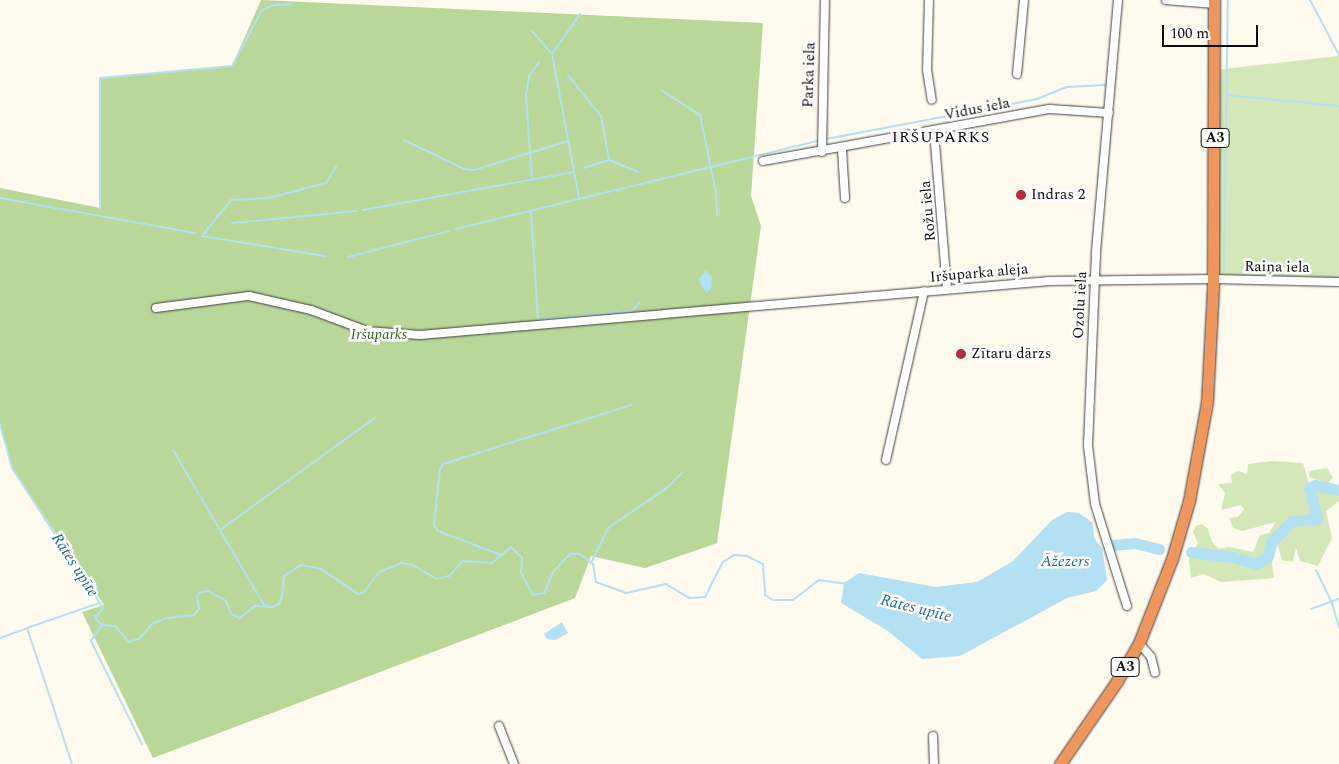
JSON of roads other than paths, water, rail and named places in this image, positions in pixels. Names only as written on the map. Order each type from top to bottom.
[{"type":"highway","name":"A3","points":[[1060,764],[1117,681],[1139,643],[1172,560],[1189,501],[1205,418],[1214,279],[1214,2]]},
{"type":"street","name":"Parka iela","points":[[822,152],[825,0]]},
{"type":"street","points":[[929,0],[927,70],[932,100]]},
{"type":"street","points":[[1017,74],[1024,0]]},
{"type":"street","name":"Ozolu iela","points":[[1118,0],[1096,279],[1088,446],[1095,504],[1127,606]]},
{"type":"street","points":[[1166,0],[1214,2]]},
{"type":"street","name":"Vidus iela","points":[[763,161],[842,149],[884,138],[934,131],[1050,109],[1109,113]]},
{"type":"street","name":"Rožu iela","points":[[934,131],[947,289]]},
{"type":"street","points":[[842,149],[845,198]]},
{"type":"street","name":"Iršuparka aleja","points":[[156,308],[249,296],[310,310],[368,332],[420,335],[947,289],[1096,279],[1214,279]]},
{"type":"street","name":"Raiņa iela","points":[[1214,279],[1339,282]]},
{"type":"street","points":[[886,460],[924,291]]},
{"type":"street","points":[[1139,643],[1151,657],[1155,673]]},
{"type":"street","points":[[499,726],[514,764]]},
{"type":"street","points":[[933,736],[934,764]]},
{"type":"water","points":[[706,270],[712,277],[711,289],[706,293],[698,280]]},
{"type":"water","name":"Āžezers","points":[[1067,512],[1079,513],[1093,523],[1094,538],[1102,548],[1107,580],[1096,591],[1067,598],[960,656],[922,659],[888,631],[841,603],[844,583],[859,573],[936,587],[977,582],[1013,561],[1052,520]]},
{"type":"water","points":[[562,622],[568,633],[555,640],[547,639],[544,634]]},
{"type":"waterway","points":[[1224,270],[1228,0]]},
{"type":"waterway","points":[[1310,0],[1339,55]]},
{"type":"waterway","points":[[100,209],[100,78],[232,66],[262,10],[274,5],[292,4]]},
{"type":"waterway","points":[[579,198],[552,54],[580,14]]},
{"type":"waterway","points":[[532,31],[552,54]]},
{"type":"waterway","points":[[532,180],[526,96],[529,76],[539,62]]},
{"type":"waterway","points":[[568,75],[601,116],[609,160]]},
{"type":"waterway","points":[[826,139],[1037,99],[1067,87],[1105,85]]},
{"type":"waterway","points":[[661,90],[700,115],[716,193],[717,215]]},
{"type":"waterway","points":[[1228,95],[1339,106]]},
{"type":"waterway","points":[[404,140],[464,169],[474,170],[568,141]]},
{"type":"waterway","points":[[456,229],[817,141]]},
{"type":"waterway","points":[[584,168],[609,160],[639,172]]},
{"type":"waterway","points":[[325,256],[202,236],[231,200],[268,198],[326,183],[336,167]]},
{"type":"waterway","points":[[363,210],[574,172]]},
{"type":"waterway","points":[[0,198],[195,233]]},
{"type":"waterway","points":[[232,223],[356,211]]},
{"type":"waterway","points":[[531,211],[538,320],[632,311],[639,303]]},
{"type":"waterway","points":[[348,257],[449,231]]},
{"type":"waterway","points":[[501,555],[438,531],[434,525],[440,469],[443,464],[631,405]]},
{"type":"waterway","points":[[220,530],[375,418]]},
{"type":"waterway","name":"Rātes upīte","points":[[0,424],[12,468],[103,608],[95,618],[102,625],[115,626],[129,642],[139,639],[152,624],[167,618],[194,615],[199,609],[197,597],[200,592],[208,591],[226,601],[231,614],[240,618],[255,606],[272,607],[279,604],[282,596],[284,576],[301,565],[321,569],[358,594],[364,592],[379,572],[401,563],[413,565],[436,579],[449,576],[463,561],[492,563],[511,547],[522,558],[521,573],[533,595],[544,593],[554,571],[570,554],[580,554],[593,564],[596,582],[626,593],[666,584],[689,598],[705,597],[723,562],[734,555],[747,556],[763,564],[765,595],[773,600],[793,600],[819,580],[846,584]]},
{"type":"waterway","points":[[173,450],[264,605]]},
{"type":"waterway","points":[[591,563],[608,528],[668,487],[683,472]]},
{"type":"waterway","name":"Rātes upīte","points":[[1191,552],[1233,557],[1256,564],[1268,556],[1272,541],[1292,521],[1317,519],[1309,488],[1315,485],[1339,490]]},
{"type":"waterway","name":"Rātes upīte","points":[[1113,545],[1135,543],[1159,549]]},
{"type":"waterway","points":[[1316,570],[1332,603],[1339,628]]},
{"type":"waterway","points":[[1311,609],[1339,599]]},
{"type":"waterway","points":[[72,764],[27,628],[99,603]]},
{"type":"waterway","points":[[102,625],[91,641],[142,744]]},
{"type":"waterway","points":[[0,638],[27,628]]},
{"type":"place","name":"Indras 2","points":[[1021,195]]},
{"type":"place","name":"Zītaru dārzs","points":[[961,354]]},
{"type":"district","name":"IRŠUPARKS","points":[[941,137]]},
{"type":"park label","name":"Iršuparks","points":[[379,335]]}]
